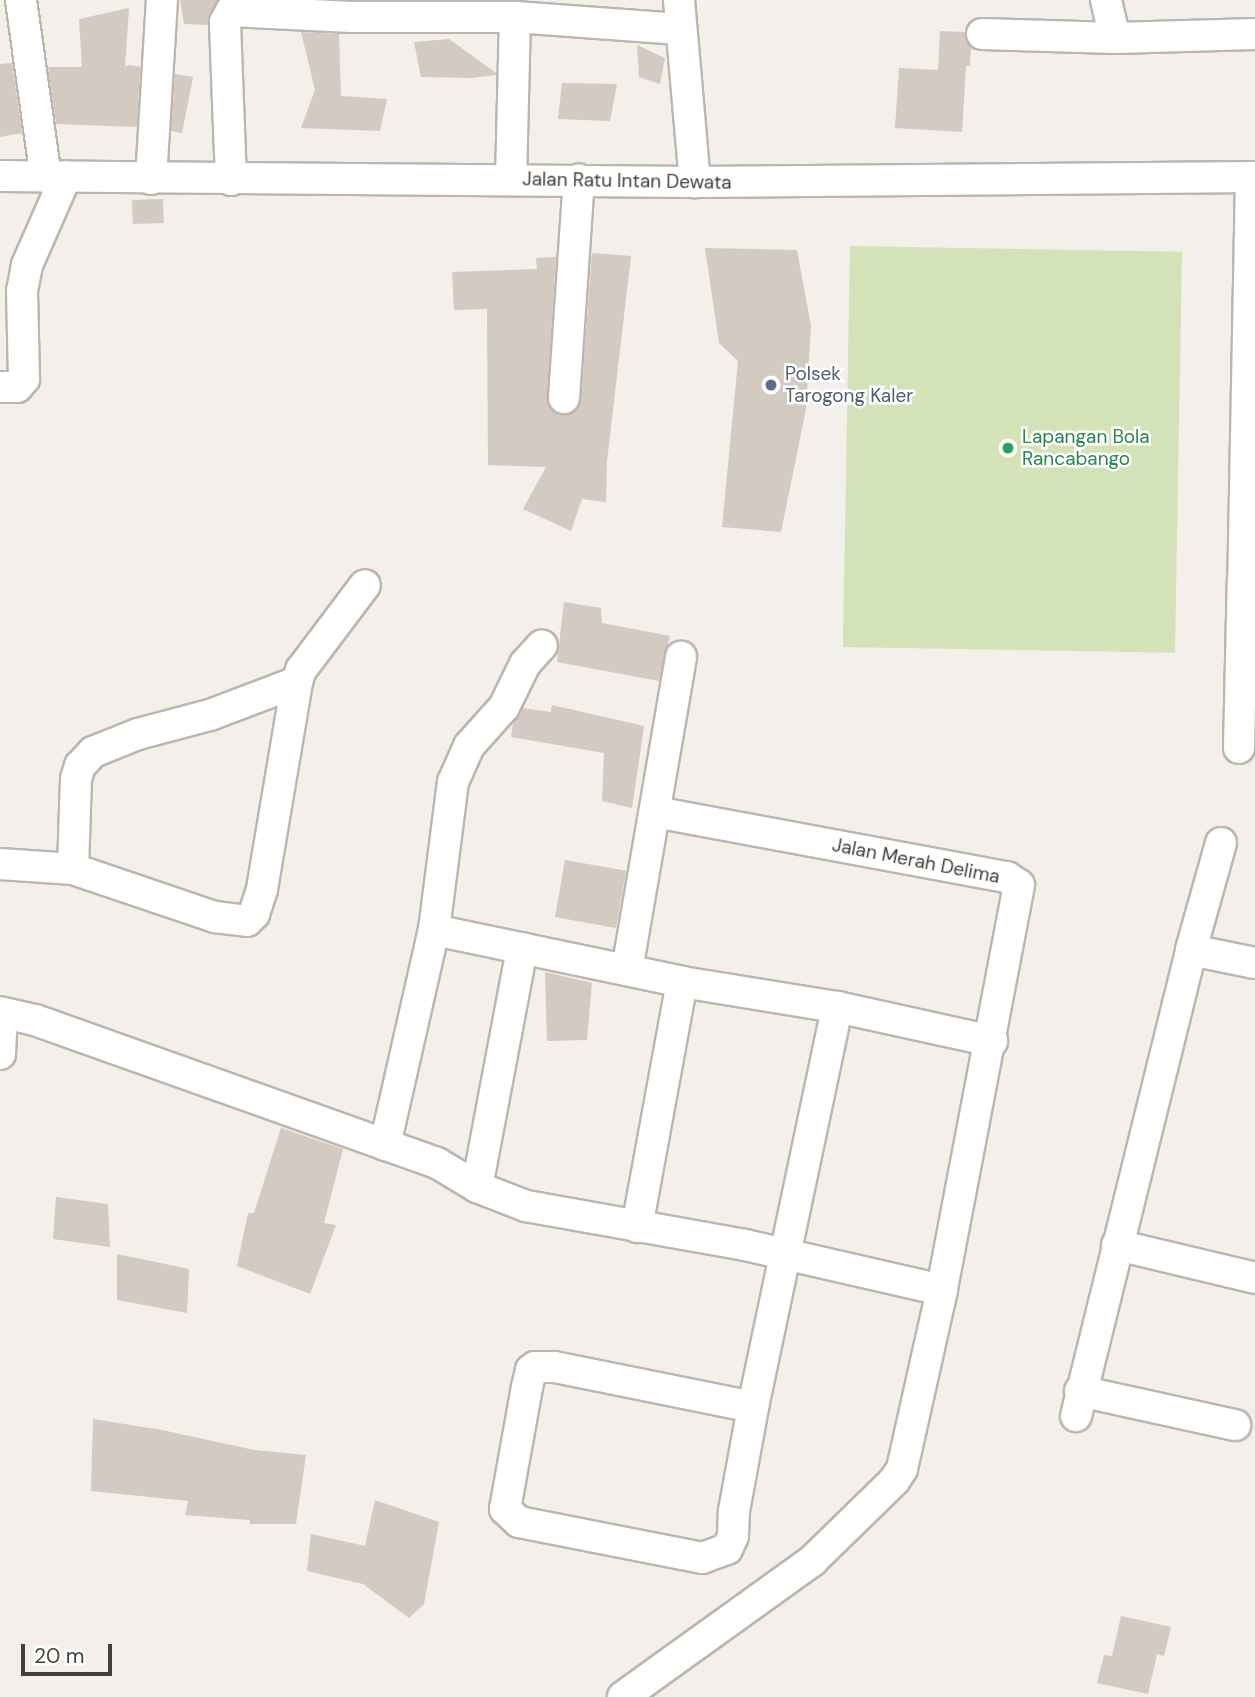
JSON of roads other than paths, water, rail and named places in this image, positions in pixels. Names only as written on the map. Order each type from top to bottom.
[{"type":"street","points":[[0,387],[17,387],[24,379],[22,291],[27,265],[56,176],[21,0]]},
{"type":"street","points":[[150,179],[162,0]]},
{"type":"street","points":[[1106,0],[1115,38]]},
{"type":"street","points":[[231,180],[227,16],[231,10],[351,8],[515,17],[679,14],[695,182]]},
{"type":"street","points":[[511,180],[515,17]]},
{"type":"street","points":[[982,34],[1115,38],[1255,34]]},
{"type":"street","name":"Jalan Ratu Intan Dewata","points":[[0,176],[695,182],[1253,177]]},
{"type":"street","points":[[1239,748],[1249,577],[1253,177]]},
{"type":"street","points":[[564,398],[579,180]]},
{"type":"street","points":[[0,864],[74,869],[215,917],[247,921],[254,914],[262,889],[301,670],[365,585]]},
{"type":"street","points":[[385,1145],[434,930],[453,782],[469,746],[504,707],[525,664],[542,645]]},
{"type":"street","points":[[627,970],[681,657]]},
{"type":"street","points":[[74,869],[76,779],[80,766],[93,752],[138,734],[210,715],[297,682]]},
{"type":"street","name":"Jalan Merah Delima","points":[[655,812],[1014,880],[1020,891],[992,1041]]},
{"type":"street","points":[[1221,844],[1191,950],[1078,1404],[1236,1425]]},
{"type":"street","points":[[434,930],[682,982],[837,1007],[992,1041],[942,1290],[902,1469],[894,1481],[812,1562],[623,1697]]},
{"type":"street","points":[[477,1186],[522,948]]},
{"type":"street","points":[[1191,950],[1255,963]]},
{"type":"street","points":[[637,1227],[682,982]]},
{"type":"street","points":[[753,1407],[554,1367],[535,1367],[531,1370],[527,1387],[505,1509],[519,1522],[702,1558],[727,1549],[733,1536],[734,1511],[753,1407],[837,1007]]},
{"type":"street","points":[[0,1054],[1,1013],[35,1020],[437,1163],[477,1186],[526,1206],[787,1254],[942,1290]]},
{"type":"street","points":[[1117,1245],[1255,1278]]},
{"type":"place","name":"Polsek Tarogong Kaler","points":[[771,385]]},
{"type":"place","name":"Lapangan Bola Rancabango","points":[[1008,448]]}]
